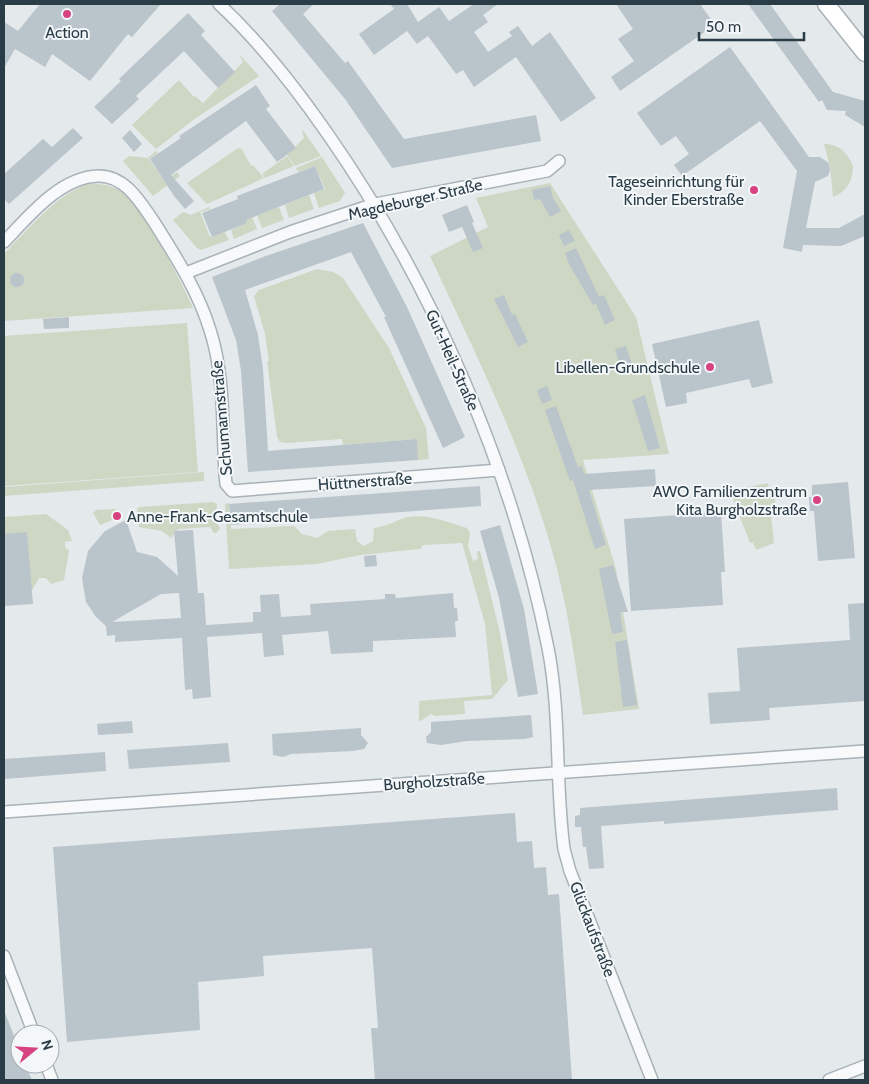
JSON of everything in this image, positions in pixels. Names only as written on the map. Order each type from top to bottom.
[{"type":"street","name":"Gut-Heil-Straße","points":[[219,4],[242,25],[301,95],[375,204],[415,277],[471,398],[499,470],[533,581],[548,650],[559,772]]},
{"type":"street","points":[[826,4],[865,53]]},
{"type":"street","name":"Magdeburger Straße","points":[[186,273],[290,232],[375,204],[547,171],[559,161]]},
{"type":"street","name":"Schumannstraße","points":[[4,242],[55,193],[76,180],[99,176],[106,177],[114,179],[128,188],[146,209],[186,273],[210,330],[220,374],[226,484],[232,491]]},
{"type":"street","name":"Hüttnerstraße","points":[[232,491],[499,470]]},
{"type":"street","name":"Burgholzstraße","points":[[4,812],[865,750]]},
{"type":"street","name":"Glückaufstraße","points":[[559,772],[560,824],[570,871],[652,1080]]},
{"type":"street","points":[[4,956],[30,1024]]},
{"type":"street","points":[[829,1080],[865,1066]]},
{"type":"green space","points":[[239,54],[259,76],[193,120],[156,149],[132,125],[179,80],[194,97],[203,103],[243,62]]},
{"type":"green space","points":[[302,129],[321,156],[295,166],[287,155],[304,138]]},
{"type":"green space","points":[[824,144],[834,145],[842,150],[853,166],[852,176],[848,185],[842,192],[833,197],[830,166]]},
{"type":"green space","points":[[238,148],[242,149],[251,166],[253,165],[264,178],[207,204],[187,183]]},
{"type":"green space","points":[[156,151],[158,153],[149,159],[164,181],[177,172],[180,176],[153,196],[123,161],[129,156],[148,158]]},
{"type":"green space","points":[[287,156],[294,166],[265,178],[262,174]]},
{"type":"green space","points":[[322,157],[345,193],[340,201],[319,208],[314,193],[325,189],[315,166],[298,172],[296,168]]},
{"type":"green space","points":[[550,183],[636,317],[669,454],[583,460],[616,569],[639,709],[583,715],[563,594],[541,515],[498,402],[430,256],[488,227],[476,198]]},
{"type":"green space","points":[[88,184],[105,185],[115,188],[137,208],[159,242],[193,308],[4,321],[4,254],[53,205],[64,196]]},
{"type":"green space","points":[[309,195],[314,209],[289,218],[285,205]]},
{"type":"green space","points":[[209,207],[210,209],[200,212],[210,237],[225,232],[229,240],[201,250],[197,248],[173,220],[183,212],[191,215]]},
{"type":"green space","points":[[279,207],[284,220],[262,228],[257,215]]},
{"type":"green space","points":[[252,217],[257,229],[234,239],[231,230],[247,223],[246,220]]},
{"type":"green space","points":[[317,269],[333,272],[343,278],[389,348],[426,428],[429,459],[418,460],[416,439],[343,445],[342,439],[287,443],[280,442],[277,437],[265,334],[254,296],[259,290]]},
{"type":"green space","points":[[187,323],[198,472],[4,486],[4,336]]},
{"type":"green space","points":[[204,472],[204,481],[4,496],[4,487]]},
{"type":"green space","points":[[768,483],[770,495],[775,495],[775,505],[770,506],[774,543],[756,550],[753,542],[750,543],[730,491]]},
{"type":"green space","points":[[213,502],[217,504],[216,519],[220,529],[216,533],[210,527],[178,529],[171,538],[162,531],[139,527],[137,509],[139,507]]},
{"type":"green space","points":[[229,503],[231,529],[294,526],[302,534],[317,538],[328,531],[355,529],[357,541],[364,546],[373,541],[374,528],[412,516],[428,517],[467,528],[470,533],[468,546],[473,561],[478,559],[477,551],[480,551],[500,633],[508,680],[492,699],[464,701],[465,714],[435,716],[431,714],[419,722],[419,701],[492,695],[485,624],[462,543],[423,545],[420,549],[360,555],[317,564],[229,569],[225,504]]},
{"type":"green space","points":[[116,509],[119,517],[100,525],[93,513],[96,510]]},
{"type":"green space","points":[[46,514],[68,530],[72,541],[65,542],[65,547],[69,551],[64,580],[51,584],[46,578],[39,578],[31,592],[27,533],[4,534],[4,517]]},
{"type":"building","points":[[40,4],[161,4],[132,37],[128,34],[90,81],[52,54],[45,67],[15,49],[4,68],[4,22],[18,31]]},
{"type":"building","points":[[280,4],[314,4],[303,14],[345,63],[348,61],[404,139],[536,115],[541,141],[392,168],[345,99],[272,11]]},
{"type":"building","points":[[390,4],[407,4],[418,22],[439,7],[449,21],[474,4],[498,4],[483,15],[488,22],[474,32],[488,52],[512,36],[509,32],[518,26],[532,46],[550,32],[596,98],[561,122],[516,57],[474,87],[463,70],[456,74],[428,36],[417,44],[407,31],[374,55],[359,34],[394,9]]},
{"type":"building","points":[[616,4],[700,4],[715,25],[620,91],[611,77],[634,61],[618,39],[633,29]]},
{"type":"building","points":[[748,4],[770,4],[833,92],[865,101],[865,127],[845,115],[846,111],[827,110],[822,100],[819,102]]},
{"type":"building","points":[[188,13],[205,31],[201,35],[235,72],[218,88],[184,51],[136,96],[139,99],[112,124],[94,107],[121,81],[119,79]]},
{"type":"building","points":[[730,47],[809,157],[820,157],[829,163],[830,170],[828,176],[815,182],[806,228],[839,228],[865,214],[865,236],[841,246],[803,245],[802,252],[783,248],[797,171],[760,121],[682,176],[674,165],[689,154],[676,136],[661,146],[637,113]]},
{"type":"building","points":[[256,85],[270,106],[266,109],[296,148],[277,162],[246,121],[171,175],[194,201],[185,209],[174,196],[150,159],[181,138],[179,136]]},
{"type":"building","points":[[73,128],[83,138],[9,204],[4,199],[4,174],[43,139],[52,147]]},
{"type":"building","points":[[130,130],[142,144],[134,152],[122,138]]},
{"type":"building","points":[[315,166],[324,189],[246,220],[247,223],[212,237],[202,213],[238,199],[237,196]]},
{"type":"building","points":[[550,186],[553,198],[561,211],[550,217],[540,199],[534,200],[532,190]]},
{"type":"building","points":[[467,205],[474,222],[472,223],[483,248],[473,252],[462,227],[449,232],[442,215]]},
{"type":"building","points":[[363,223],[407,307],[465,437],[443,448],[384,317],[386,317],[351,252],[245,290],[258,335],[263,369],[268,451],[417,439],[418,460],[248,472],[241,371],[236,340],[212,277],[263,257]]},
{"type":"building","points":[[569,230],[575,241],[564,246],[559,235]]},
{"type":"building","points":[[576,248],[599,297],[604,295],[615,320],[605,325],[596,304],[593,305],[569,264],[565,253]]},
{"type":"building","points":[[17,273],[22,275],[24,280],[22,285],[17,287],[12,285],[10,280],[12,275]]},
{"type":"building","points":[[504,295],[512,315],[515,314],[528,342],[518,347],[494,299]]},
{"type":"building","points":[[69,317],[69,328],[44,329],[43,319]]},
{"type":"building","points":[[759,320],[773,383],[752,388],[749,379],[686,393],[687,403],[666,407],[652,344]]},
{"type":"building","points":[[626,346],[634,371],[623,375],[615,349]]},
{"type":"building","points":[[547,386],[552,400],[542,404],[537,390]]},
{"type":"building","points":[[645,395],[660,448],[648,451],[632,400]]},
{"type":"building","points":[[556,406],[578,467],[582,466],[584,474],[655,469],[656,486],[589,490],[606,545],[595,549],[573,480],[570,481],[545,410]]},
{"type":"building","points":[[848,482],[855,558],[818,561],[814,511],[810,511],[809,497],[812,497],[812,485]]},
{"type":"building","points":[[480,486],[481,506],[231,525],[229,504]]},
{"type":"building","points":[[721,512],[725,572],[721,572],[723,605],[631,611],[624,519]]},
{"type":"building","points":[[126,520],[137,552],[157,557],[178,576],[174,531],[193,530],[198,593],[204,593],[206,625],[253,622],[253,612],[261,612],[260,595],[279,594],[281,617],[311,615],[310,604],[385,599],[385,594],[395,594],[396,598],[453,593],[454,608],[457,608],[458,621],[455,621],[456,637],[373,641],[373,652],[331,654],[328,631],[282,635],[284,655],[264,657],[262,633],[207,637],[211,697],[193,699],[192,689],[185,690],[182,638],[115,642],[115,635],[107,636],[106,626],[96,617],[86,602],[82,578],[88,551],[105,531]],"holes":[[[179,593],[181,618],[112,622],[161,594]]]},
{"type":"building","points":[[500,525],[524,609],[538,694],[518,697],[499,598],[480,531]]},
{"type":"building","points":[[27,532],[33,604],[4,606],[4,534]]},
{"type":"building","points":[[376,555],[377,566],[365,567],[364,556]]},
{"type":"building","points":[[613,565],[628,612],[620,612],[623,632],[612,634],[599,569]]},
{"type":"building","points":[[865,603],[865,701],[769,708],[770,720],[710,724],[708,693],[740,691],[737,648],[850,640],[848,604]]},
{"type":"building","points":[[627,640],[637,705],[623,707],[615,642]]},
{"type":"building","points":[[531,715],[533,737],[525,739],[467,741],[441,745],[427,743],[426,737],[431,732],[431,722]]},
{"type":"building","points":[[132,721],[133,733],[98,735],[97,724]]},
{"type":"building","points":[[361,728],[361,735],[368,743],[364,749],[291,754],[283,757],[273,755],[272,734]]},
{"type":"building","points":[[228,743],[230,762],[129,769],[127,750]]},
{"type":"building","points":[[105,752],[106,771],[5,779],[4,759]]},
{"type":"building","points":[[837,788],[838,810],[664,824],[664,821],[601,826],[604,868],[589,869],[586,847],[583,847],[581,827],[575,827],[575,816],[580,815],[580,808]]},
{"type":"building","points":[[515,813],[517,842],[532,841],[534,868],[546,867],[548,895],[559,894],[572,1080],[375,1080],[371,1028],[378,1028],[372,948],[263,956],[264,976],[198,982],[200,1030],[67,1042],[53,847]]},
{"type":"building","points":[[4,1011],[10,1026],[10,1074],[29,1074],[32,1080],[4,1080]]},
{"type":"place","name":"Action","points":[[67,14]]},
{"type":"place","name":"Tageseinrichtung für Kinder Eberstraße","points":[[754,190]]},
{"type":"place","name":"Libellen-Grundschule","points":[[710,367]]},
{"type":"place","name":"AWO Familienzentrum Kita Burgholzstraße","points":[[817,500]]},
{"type":"place","name":"Anne-Frank-Gesamtschule","points":[[117,516]]}]
